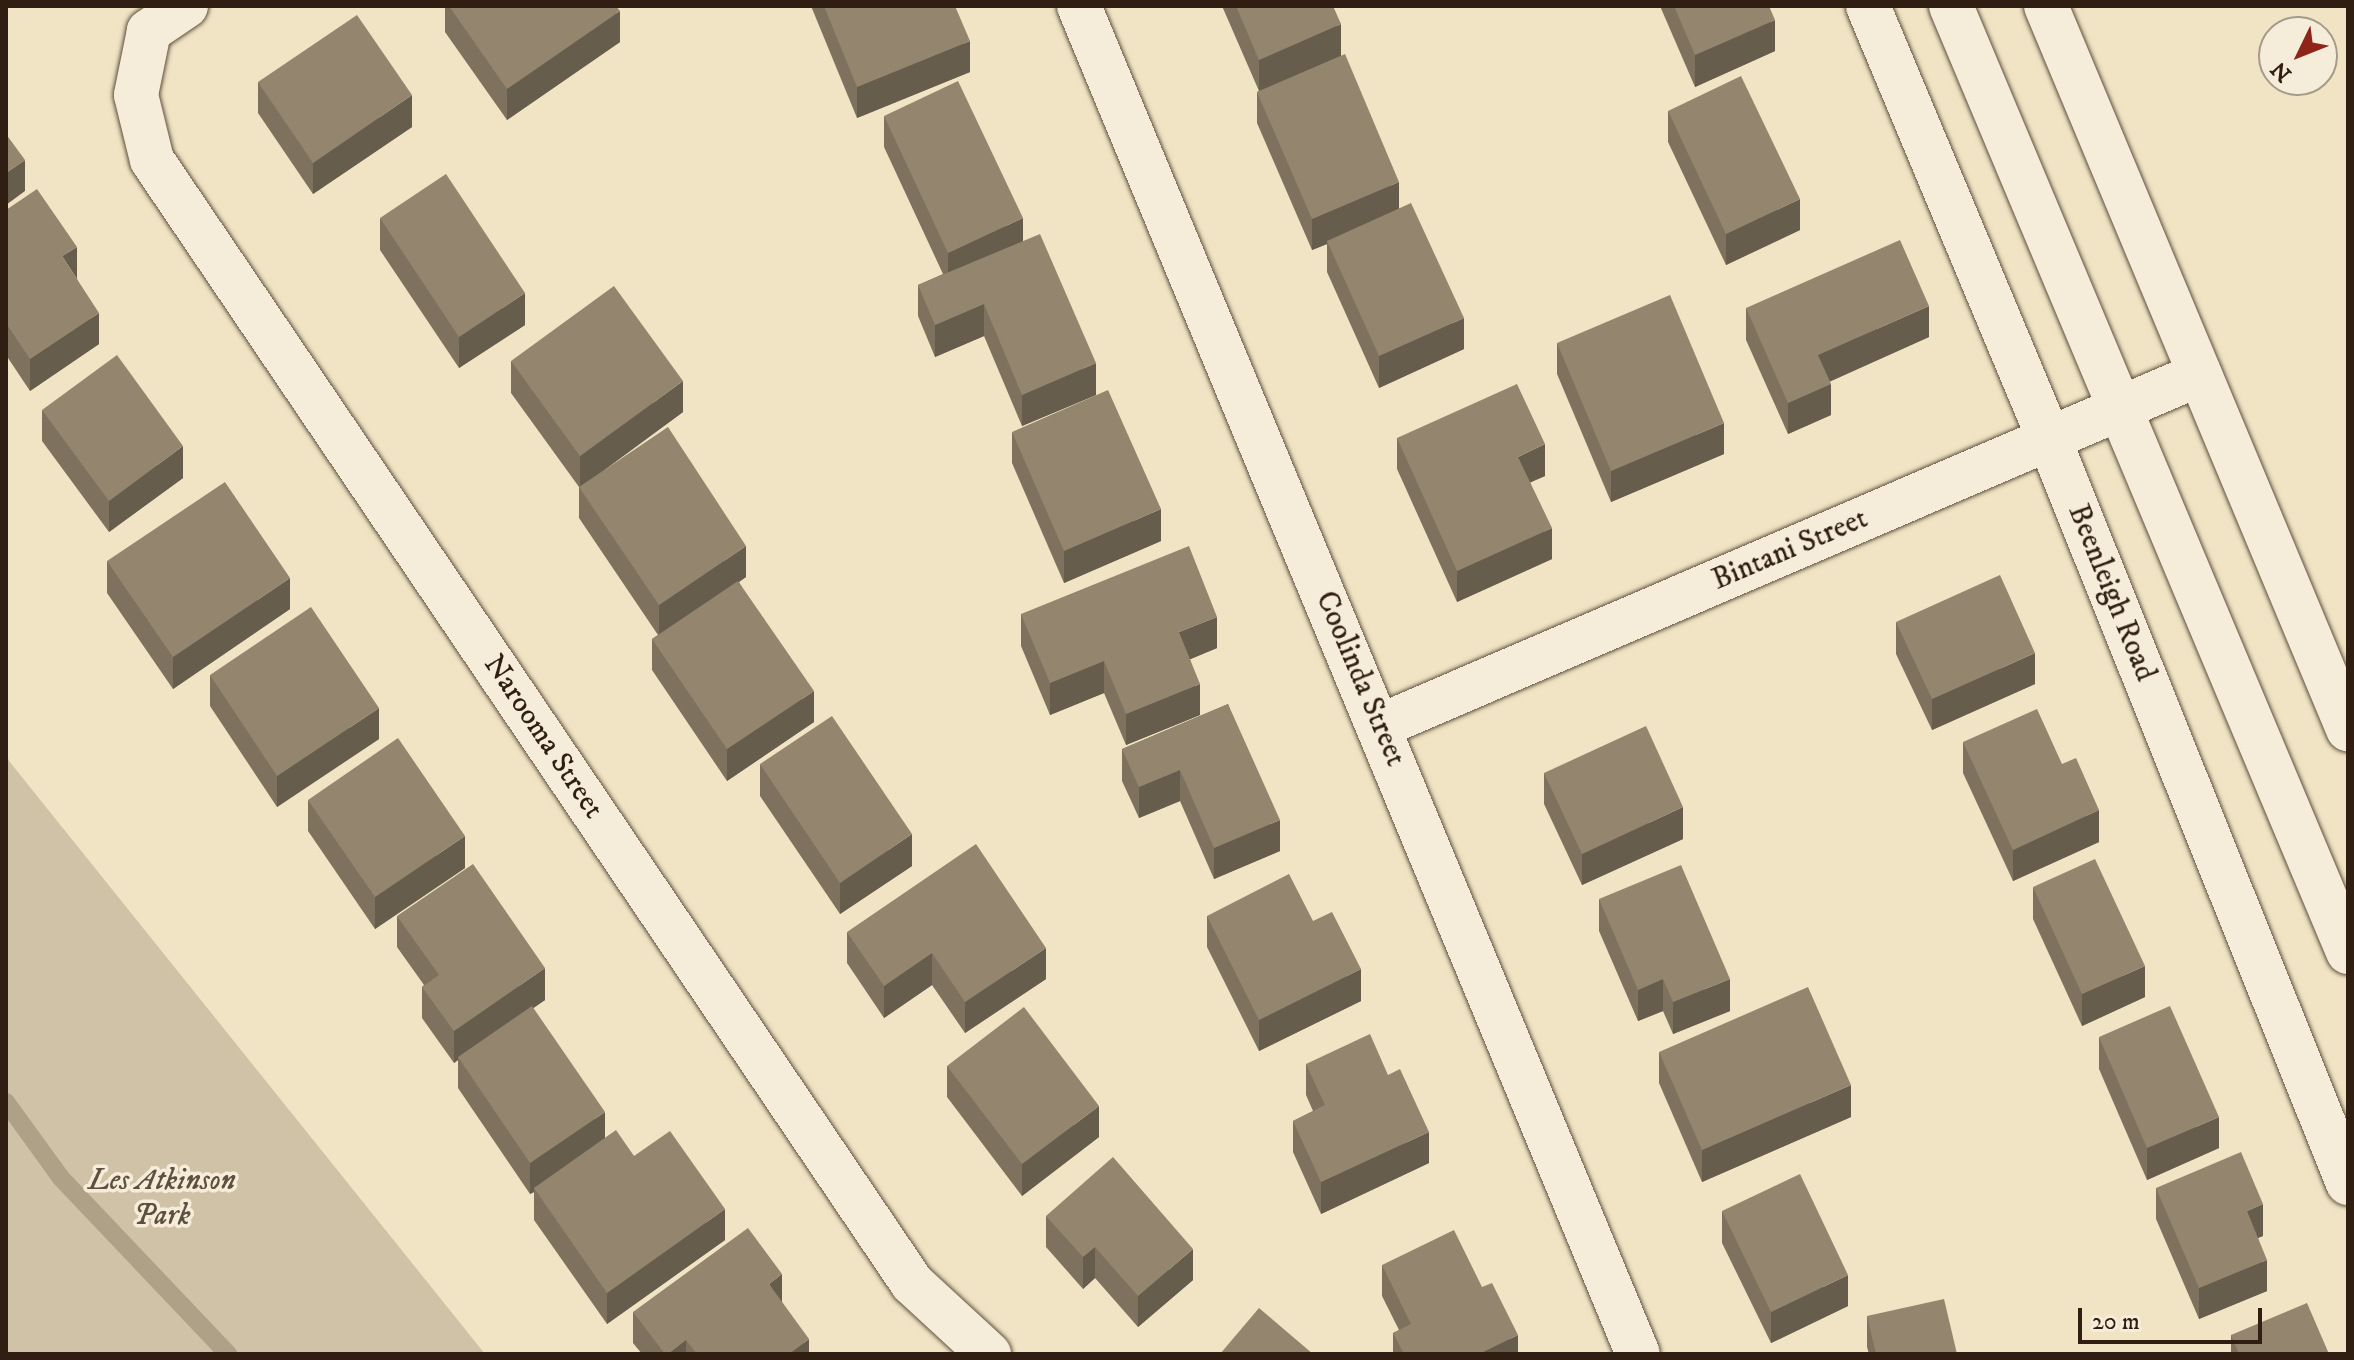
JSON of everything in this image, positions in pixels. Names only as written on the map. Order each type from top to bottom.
[{"type":"street","name":"Narooma Street","points":[[186,6],[149,31],[136,95],[152,160],[912,1283],[989,1354]]},
{"type":"street","name":"Coolinda Street","points":[[1079,6],[1638,1354]]},
{"type":"street","name":"Beenleigh Road","points":[[1868,6],[2049,439],[2348,1183]]},
{"type":"street","points":[[1951,6],[2348,952]]},
{"type":"street","points":[[2046,6],[2348,729]]},
{"type":"street","name":"Bintani Street","points":[[1380,726],[2200,374]]},
{"type":"green space","name":"Les Atkinson Park","points":[[6,753],[9,761],[485,1354],[6,1354]]},
{"type":"building","points":[[449,6],[616,6],[620,11],[507,89]]},
{"type":"building","points":[[824,6],[955,6],[970,41],[857,87]]},
{"type":"building","points":[[1236,6],[1333,6],[1341,24],[1259,60]]},
{"type":"building","points":[[1674,6],[1769,6],[1775,20],[1695,55]]},
{"type":"building","points":[[357,15],[412,95],[313,163],[258,82]]},
{"type":"building","points":[[1345,54],[1399,182],[1312,219],[1257,92]]},
{"type":"building","points":[[1741,76],[1800,199],[1726,234],[1668,111]]},
{"type":"building","points":[[958,81],[1023,218],[948,253],[884,116]]},
{"type":"building","points":[[6,134],[25,160],[6,173]]},
{"type":"building","points":[[446,174],[525,293],[459,337],[380,218]]},
{"type":"building","points":[[37,189],[77,247],[62,256],[99,313],[30,359],[6,323],[6,210]]},
{"type":"building","points":[[1411,203],[1464,318],[1379,356],[1327,241]]},
{"type":"building","points":[[1040,234],[1096,363],[1022,395],[984,304],[935,325],[918,285]]},
{"type":"building","points":[[1900,240],[1929,306],[1818,355],[1831,384],[1788,403],[1746,308]]},
{"type":"building","points":[[614,286],[683,381],[580,456],[511,361]]},
{"type":"building","points":[[1670,295],[1724,423],[1611,471],[1557,343]]},
{"type":"building","points":[[117,355],[183,446],[109,501],[42,410]]},
{"type":"building","points":[[1517,384],[1545,444],[1518,457],[1552,528],[1457,571],[1397,438]]},
{"type":"building","points":[[1108,390],[1161,509],[1064,551],[1012,432]]},
{"type":"building","points":[[668,427],[746,546],[659,605],[579,487]]},
{"type":"building","points":[[225,482],[290,578],[173,657],[107,561]]},
{"type":"building","points":[[1189,546],[1217,617],[1179,632],[1200,684],[1126,714],[1104,661],[1050,683],[1021,614]]},
{"type":"building","points":[[2000,575],[2035,653],[1932,699],[1896,622]]},
{"type":"building","points":[[738,581],[814,691],[727,749],[652,639]]},
{"type":"building","points":[[311,607],[379,708],[277,776],[210,675]]},
{"type":"building","points":[[1228,704],[1280,820],[1214,848],[1180,770],[1139,787],[1122,749]]},
{"type":"building","points":[[2037,709],[2062,764],[2076,758],[2099,810],[2013,850],[1963,742]]},
{"type":"building","points":[[832,716],[912,834],[840,883],[760,764]]},
{"type":"building","points":[[1646,726],[1683,807],[1582,854],[1544,773]]},
{"type":"building","points":[[398,738],[465,836],[375,897],[308,800]]},
{"type":"building","points":[[976,844],[1046,948],[965,1002],[932,953],[884,986],[847,932]]},
{"type":"building","points":[[2095,859],[2145,966],[2082,994],[2033,887]]},
{"type":"building","points":[[473,864],[545,968],[454,1031],[422,987],[439,975],[397,916]]},
{"type":"building","points":[[1681,865],[1730,979],[1673,1002],[1663,979],[1638,990],[1599,899]]},
{"type":"building","points":[[1289,874],[1313,921],[1332,912],[1361,969],[1259,1020],[1207,916]]},
{"type":"building","points":[[1808,987],[1851,1085],[1702,1150],[1659,1052]]},
{"type":"building","points":[[532,1006],[605,1112],[530,1163],[458,1057]]},
{"type":"building","points":[[2170,1006],[2219,1117],[2147,1148],[2099,1037]]},
{"type":"building","points":[[1024,1007],[1099,1106],[1022,1164],[947,1066]]},
{"type":"building","points":[[1370,1034],[1388,1075],[1400,1069],[1429,1132],[1321,1182],[1293,1121],[1325,1105],[1306,1064]]},
{"type":"building","points":[[616,1130],[634,1156],[670,1131],[725,1209],[607,1293],[534,1188]]},
{"type":"building","points":[[2241,1152],[2263,1204],[2247,1211],[2267,1260],[2199,1288],[2156,1188]]},
{"type":"building","points":[[1113,1157],[1193,1249],[1138,1296],[1095,1247],[1083,1257],[1046,1216]]},
{"type":"building","points":[[1800,1174],[1848,1275],[1771,1312],[1722,1211]]},
{"type":"building","points":[[748,1228],[782,1274],[769,1284],[809,1339],[789,1354],[697,1354],[686,1340],[665,1354],[633,1312]]},
{"type":"building","points":[[1454,1230],[1482,1287],[1492,1283],[1518,1335],[1479,1354],[1404,1354],[1393,1333],[1411,1324],[1382,1265]]},
{"type":"building","points":[[1944,1299],[1957,1354],[1876,1354],[1867,1316]]},
{"type":"building","points":[[2307,1303],[2329,1354],[2239,1354],[2231,1335]]},
{"type":"building","points":[[1259,1308],[1313,1354],[1220,1354]]},
{"type":"waterway","points":[[6,1102],[61,1178],[228,1354]]}]
